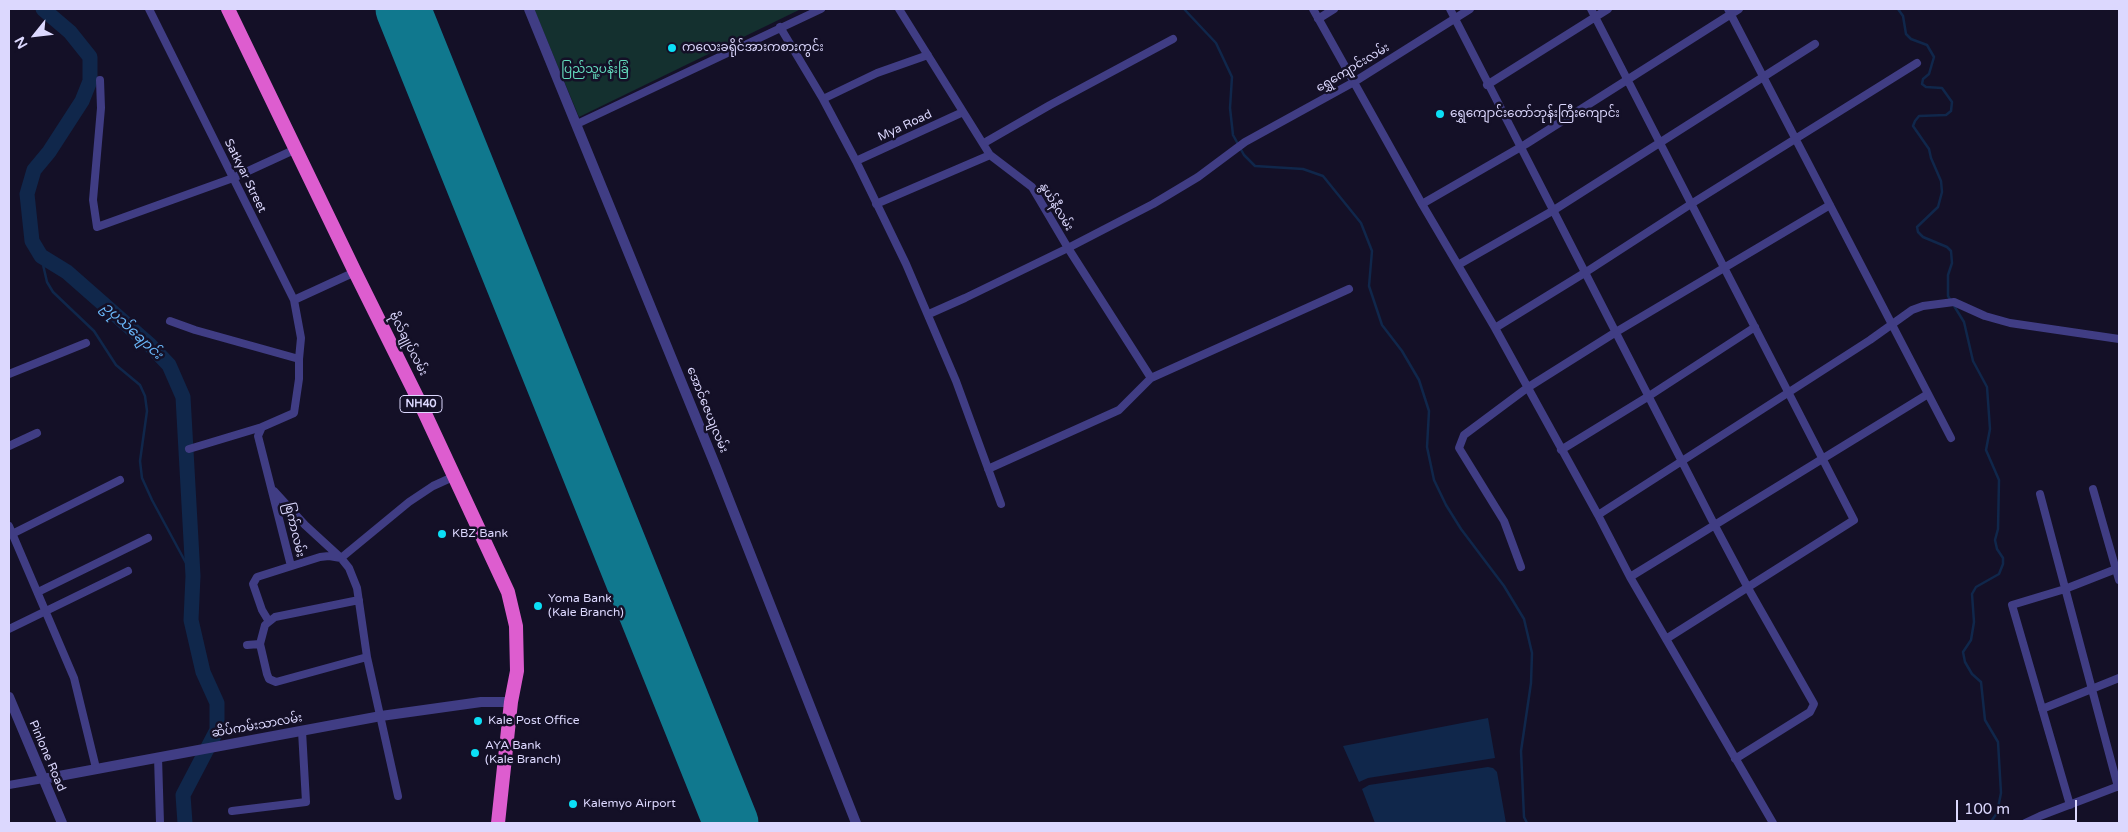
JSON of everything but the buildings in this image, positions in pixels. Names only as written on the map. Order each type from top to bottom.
[{"type":"highway","name":"ဗိုလ်ချုပ်လမ်း","points":[[228,9],[421,405],[508,592],[516,626],[516,671],[498,823]]},
{"type":"street","name":"Satkyar Street","points":[[150,9],[294,300],[301,338],[299,359]]},
{"type":"street","name":"အောင်ဇေယျလမ်း","points":[[529,9],[716,467],[856,823]]},
{"type":"street","points":[[577,124],[821,9]]},
{"type":"street","name":"နွယ်နီလမ်း","points":[[899,9],[990,155],[1032,187],[1068,248],[1151,378]]},
{"type":"street","points":[[1313,9],[1422,204],[1495,328],[1666,640],[1773,823]]},
{"type":"street","points":[[1318,19],[1334,9]]},
{"type":"street","points":[[1450,9],[1487,85],[1554,210],[1714,524],[1814,704],[1810,712],[1735,759]]},
{"type":"street","name":"ရွှေကျောင်းလမ်း","points":[[928,314],[1068,248],[1154,204],[1198,176],[1232,150],[1354,82],[1470,9]]},
{"type":"street","points":[[1591,9],[1854,520],[1666,640]]},
{"type":"street","points":[[1487,85],[1608,9]]},
{"type":"street","points":[[1422,204],[1520,147],[1627,81],[1730,11],[1740,9]]},
{"type":"street","points":[[1730,11],[1950,438]]},
{"type":"street","points":[[780,27],[823,99],[856,161],[928,314],[1001,504]]},
{"type":"street","points":[[984,143],[1173,39]]},
{"type":"street","points":[[1458,266],[1554,210],[1815,44]]},
{"type":"street","points":[[823,99],[876,74],[928,55]]},
{"type":"street","points":[[1495,328],[1917,63]]},
{"type":"street","points":[[100,80],[101,108],[93,200],[97,227],[233,178],[296,149]]},
{"type":"street","name":"Mya Road","points":[[856,161],[963,112]]},
{"type":"street","points":[[876,204],[990,155]]},
{"type":"street","points":[[1521,566],[1504,521],[1459,448],[1464,435],[1527,388],[1616,332],[1830,205]]},
{"type":"street","points":[[294,300],[355,272]]},
{"type":"street","points":[[988,469],[1118,410],[1151,378],[1349,289]]},
{"type":"street","points":[[1598,515],[1870,340],[1912,310],[1923,306],[1940,302],[1954,302],[1985,316],[2010,323],[2119,339]]},
{"type":"street","points":[[170,321],[194,330],[299,359],[299,379],[294,413],[262,428],[189,450]]},
{"type":"street","points":[[1561,450],[1650,396],[1755,327]]},
{"type":"street","points":[[9,374],[86,343]]},
{"type":"street","points":[[1630,576],[1928,394]]},
{"type":"street","name":"စြက်ာလမ်း","points":[[262,428],[258,436],[260,448],[272,489],[290,566],[320,556],[341,558]]},
{"type":"street","points":[[9,446],[37,433]]},
{"type":"street","points":[[341,558],[409,502],[433,486],[454,476]]},
{"type":"street","points":[[96,768],[74,678],[10,530],[120,480]]},
{"type":"street","points":[[272,489],[349,568],[357,588],[367,657],[398,796]]},
{"type":"street","points":[[2093,489],[2119,580]]},
{"type":"street","points":[[2025,823],[2118,787],[2040,494]]},
{"type":"street","points":[[38,592],[148,538]]},
{"type":"street","points":[[268,620],[262,610],[254,580],[257,577],[290,566]]},
{"type":"street","points":[[2070,805],[2012,605],[2065,589],[2116,569]]},
{"type":"street","points":[[9,628],[128,571]]},
{"type":"street","points":[[359,600],[268,620],[260,644],[269,679],[276,682],[367,657]]},
{"type":"street","points":[[247,644],[260,644]]},
{"type":"street","points":[[2042,709],[2119,678]]},
{"type":"street","name":"Pinlone Road","points":[[9,697],[62,823]]},
{"type":"street","name":"ဆိပ်ကမ်းသာလမ်း","points":[[9,785],[381,716],[481,702],[511,702]]},
{"type":"street","points":[[232,811],[306,802],[302,732]]},
{"type":"street","points":[[158,757],[160,823]]},
{"type":"green space","name":"ပြည်သူ့ပန်းခြံ","points":[[534,9],[801,9],[579,117]]},
{"type":"water","points":[[1488,718],[1495,758],[1368,778],[1359,782],[1343,746]]},
{"type":"water","points":[[1488,767],[1493,768],[1497,772],[1506,823],[1375,823],[1362,789],[1369,785]]},
{"type":"waterway","name":"ဥပုသ်ချောင်း","points":[[43,9],[70,32],[90,57],[90,81],[82,101],[49,152],[34,170],[27,194],[32,241],[41,256],[67,272],[150,345],[169,365],[183,397],[193,576],[191,620],[203,672],[217,703],[217,730],[183,795],[185,823]]},
{"type":"waterway","points":[[1184,9],[1216,43],[1232,77],[1230,108],[1233,135],[1244,155],[1255,166],[1303,169],[1323,176],[1361,223],[1372,251],[1369,286],[1382,325],[1402,351],[1419,380],[1429,411],[1427,447],[1434,480],[1446,505],[1461,529],[1504,586],[1524,619],[1532,653],[1531,683],[1521,751],[1524,817],[1527,823]]},
{"type":"waterway","points":[[1898,9],[1903,16],[1906,34],[1911,39],[1927,45],[1934,57],[1929,74],[1923,79],[1922,84],[1926,87],[1942,88],[1952,102],[1951,111],[1946,115],[1919,116],[1913,126],[1929,149],[1941,181],[1942,192],[1938,207],[1917,227],[1918,232],[1923,237],[1947,247],[1951,251],[1952,263],[1948,275],[1948,296],[1964,322],[1973,361],[1987,387],[1990,429],[1986,450],[1999,480],[1998,529],[1995,540],[1997,549],[2003,558],[2003,564],[1999,574],[1976,587],[1972,594],[1974,622],[1971,640],[1963,652],[1965,662],[1972,674],[1981,682],[1985,720],[1998,742],[2001,793],[1997,813],[1990,823]]},
{"type":"waterway","points":[[41,256],[47,282],[53,292],[94,331],[116,365],[140,385],[145,396],[147,411],[140,461],[142,478],[193,576]]},
{"type":"runway","points":[[403,9],[731,823]]},
{"type":"place","name":"ကလေးခရိုင်အားကစားကွင်း","points":[[672,48]]},
{"type":"place","name":"ရွှေကျောင်းတော်ဘုန်းကြီးကျောင်း","points":[[1440,114]]},
{"type":"place","name":"KBZ Bank","points":[[442,534]]},
{"type":"place","name":"Yoma Bank (Kale Branch)","points":[[538,606]]},
{"type":"place","name":"Kale Post Office","points":[[478,721]]},
{"type":"place","name":"AYA Bank (Kale Branch)","points":[[475,753]]},
{"type":"place","name":"Kalemyo Airport","points":[[573,804]]}]
